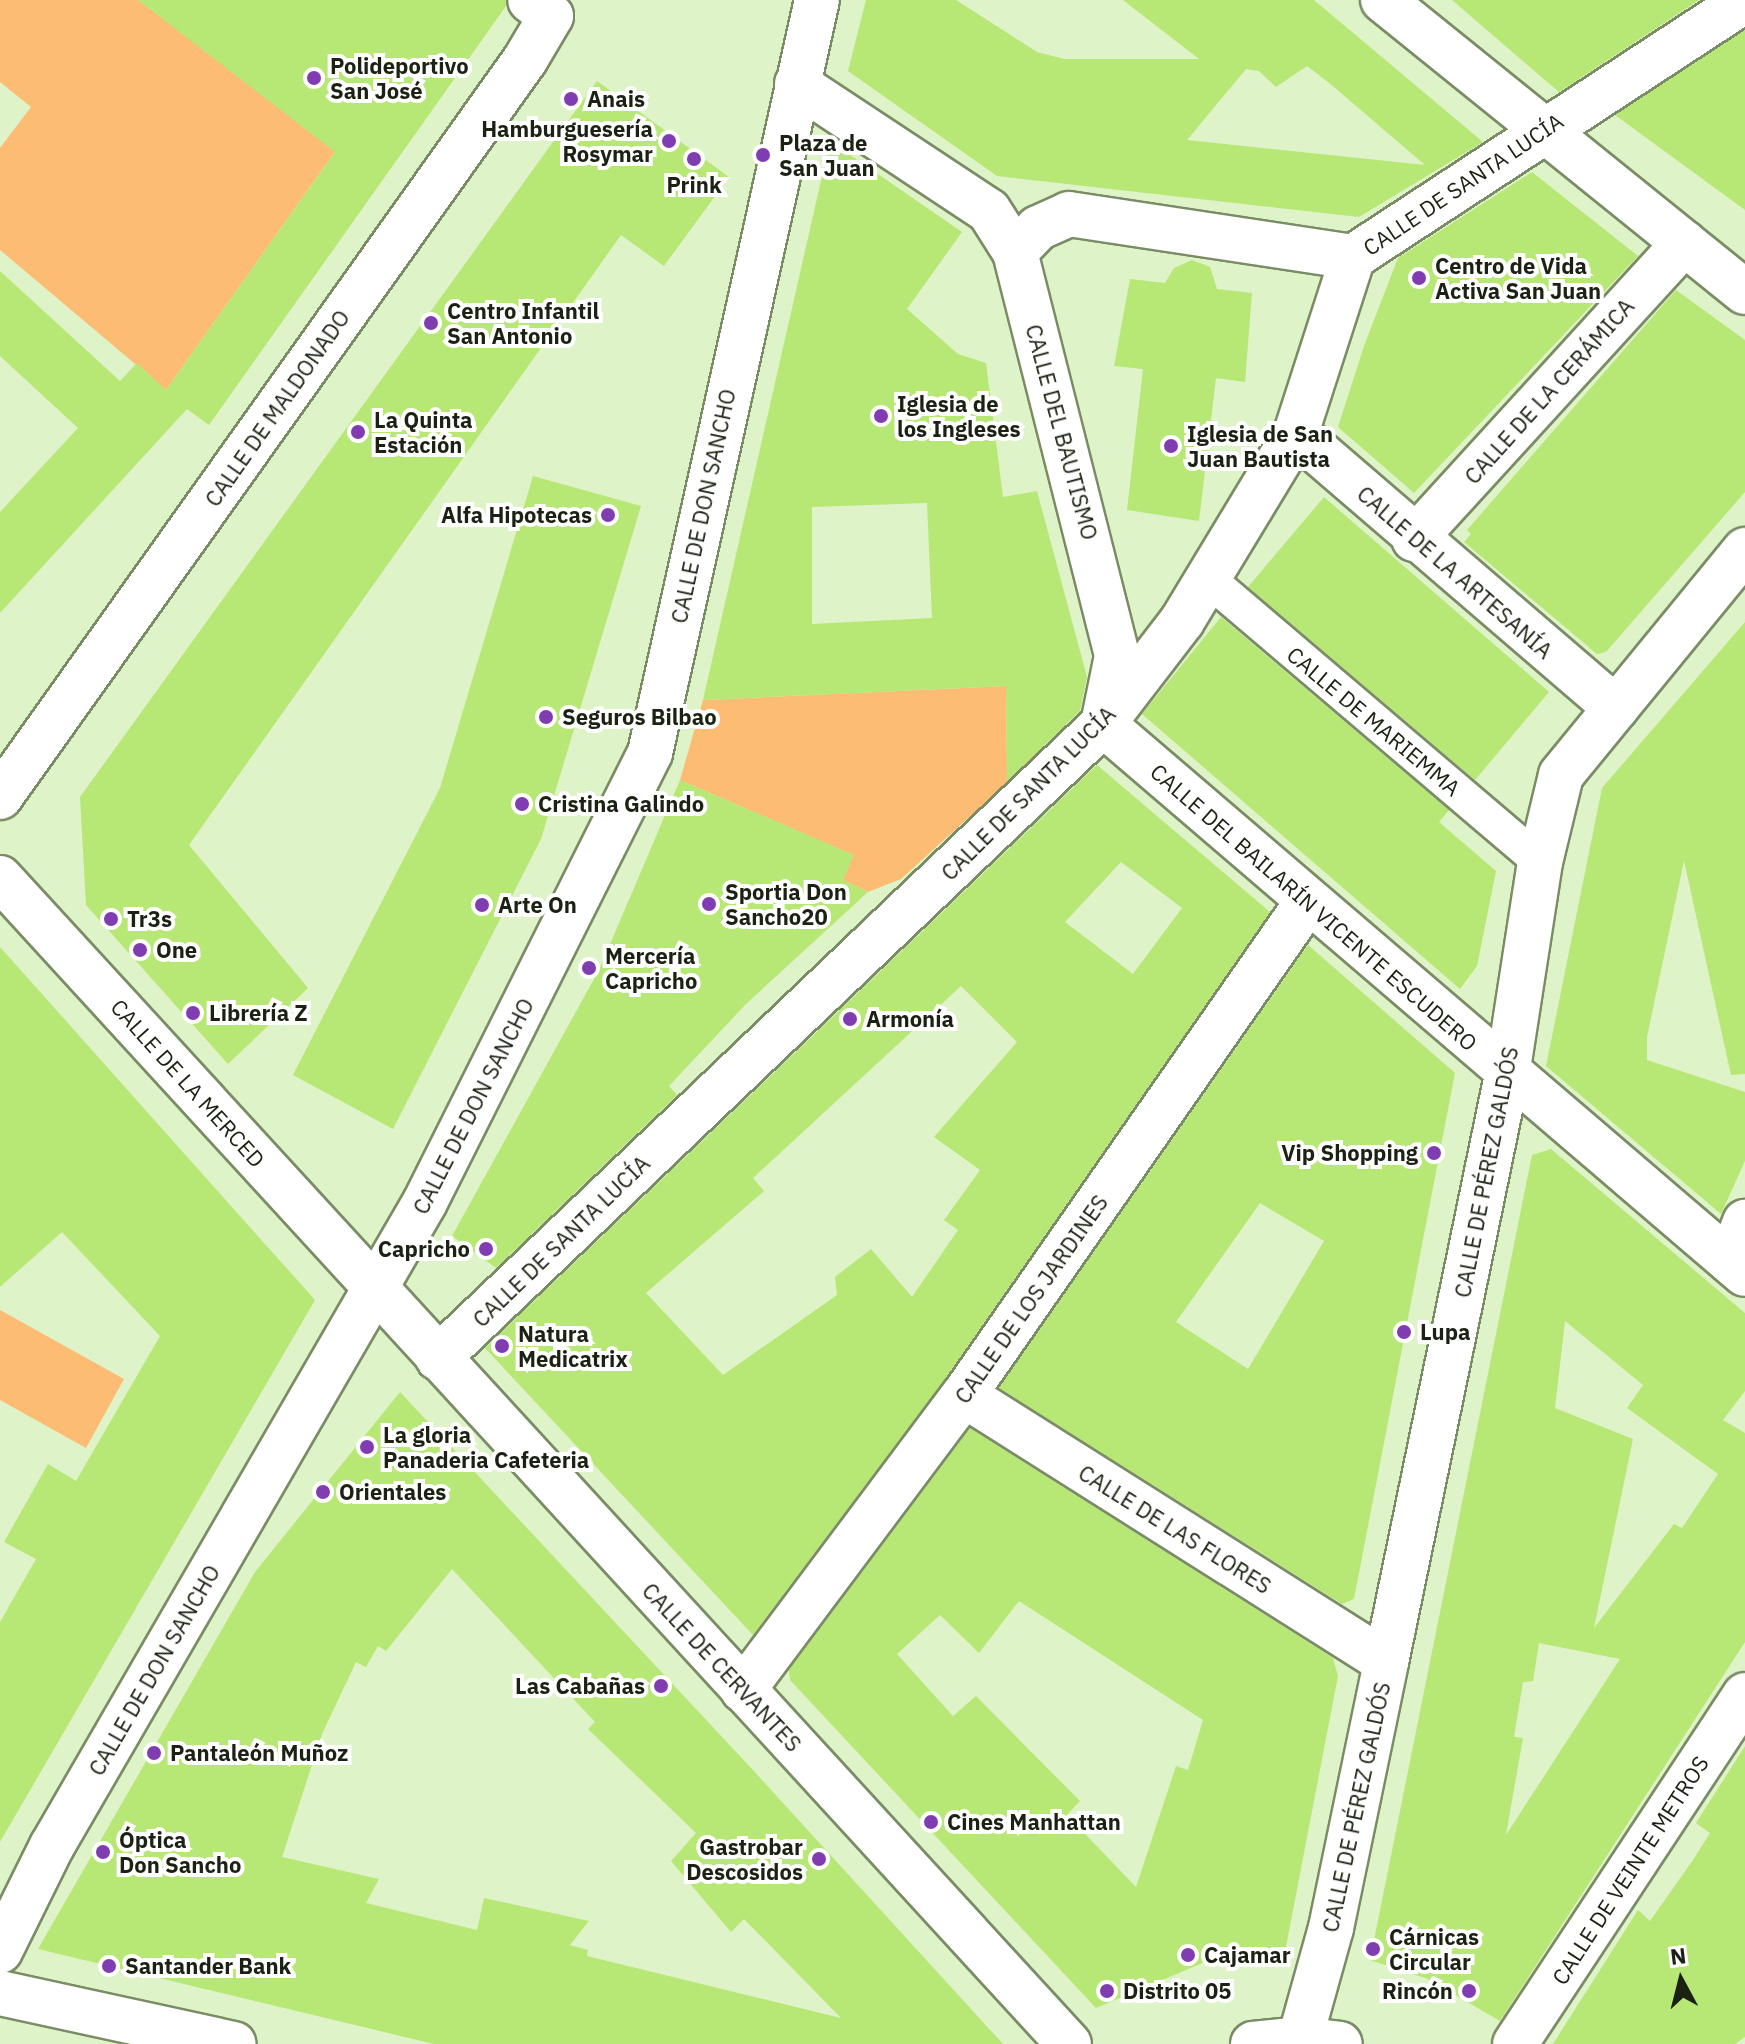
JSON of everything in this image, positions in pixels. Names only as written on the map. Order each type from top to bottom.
[{"type":"street","points":[[797,84],[817,0]]},
{"type":"street","points":[[1383,0],[1745,292]]},
{"type":"street","name":"CALLE DE SANTA LUCÍA","points":[[438,1358],[1103,724],[1182,621],[1296,433],[1353,257],[1542,130],[1745,0]]},
{"type":"street","name":"CALLE DE MALDONADO","points":[[0,797],[540,8]]},
{"type":"street","name":"CALLE DE DON SANCHO","points":[[0,1951],[52,1846],[425,1202],[650,753],[770,193],[797,84]]},
{"type":"street","name":"CALLE DEL BAUTISMO","points":[[797,84],[989,211],[1015,252],[1109,613],[1117,656],[1103,724]]},
{"type":"street","points":[[1015,252],[1038,228],[1069,214],[1353,257]]},
{"type":"street","name":"CALLE DE LA CERÁMICA","points":[[1414,539],[1684,243]]},
{"type":"street","name":"CALLE DE LA ARTESANÍA","points":[[1296,433],[1414,539],[1616,708]]},
{"type":"street","name":"CALLE DE PÉREZ GALDÓS","points":[[1320,2041],[1331,1928],[1507,1075],[1540,862],[1561,775],[1745,550]]},
{"type":"street","name":"CALLE DE MARIEMMA","points":[[1208,579],[1540,862]]},
{"type":"street","points":[[1109,613],[1138,628],[1182,621]]},
{"type":"street","name":"CALLE DEL BAILARÍN VICENTE ESCUDERO","points":[[1103,724],[1507,1075],[1740,1252]]},
{"type":"street","name":"CALLE DE LA MERCED","points":[[0,878],[375,1289]]},
{"type":"street","name":"CALLE DE LOS JARDINES","points":[[743,1690],[964,1395],[1308,901]]},
{"type":"street","name":"CALLE DE CERVANTES","points":[[375,1289],[1069,2044]]},
{"type":"street","name":"CALLE DE LAS FLORES","points":[[964,1395],[1386,1662]]},
{"type":"street","name":"CALLE DE VEINTE METROS","points":[[1515,2044],[1745,1695]]},
{"type":"street","points":[[0,1993],[233,2044]]},
{"type":"street","points":[[1253,2044],[1320,2041]]},
{"type":"shaded area","points":[[0,0],[138,0],[337,149],[166,390],[0,250],[0,148],[31,107],[0,82]]},
{"type":"shaded area","points":[[1006,686],[1007,774],[1054,740],[901,879],[868,892],[843,880],[853,855],[680,780],[703,700]]},
{"type":"shaded area","points":[[0,1310],[124,1379],[86,1448],[0,1400]]},
{"type":"building","points":[[138,0],[506,0],[506,6],[209,425],[187,409],[0,613],[0,512],[78,428],[0,356],[0,271],[120,381],[137,363],[166,390],[335,152]]},
{"type":"building","points":[[866,0],[956,0],[1037,52],[1064,59],[1199,59],[1123,0],[1314,0],[1483,142],[1359,217],[997,176],[848,71]],"holes":[[[1307,66],[1425,165],[1187,140],[1246,69],[1259,71],[1276,87]]]},
{"type":"building","points":[[1452,0],[1699,0],[1559,92]]},
{"type":"building","points":[[1745,30],[1745,210],[1615,115]]},
{"type":"building","points":[[597,81],[729,177],[664,266],[621,235],[189,845],[308,988],[228,1064],[86,905],[80,797]]},
{"type":"building","name":"Iglesia de los Ingleses","points":[[830,141],[962,232],[907,309],[958,354],[986,363],[1003,497],[1037,491],[1087,677],[1080,711],[1007,781],[1006,686],[703,700]],"holes":[[[927,503],[932,618],[812,624],[812,507]]]},
{"type":"building","points":[[1532,172],[1638,256],[1414,493],[1338,427],[1364,346],[1398,258]]},
{"type":"building","name":"Iglesia de San Juan Bautista","points":[[1192,260],[1210,267],[1217,289],[1252,293],[1245,382],[1216,378],[1199,521],[1127,510],[1143,369],[1114,366],[1130,279],[1165,283],[1174,268]]},
{"type":"building","points":[[1676,290],[1745,340],[1745,492],[1606,652],[1597,654],[1464,542],[1471,534],[1467,530]]},
{"type":"building","points":[[533,476],[641,506],[541,839],[393,1129],[293,1075],[440,788]]},
{"type":"building","points":[[1324,497],[1549,692],[1475,780],[1248,587]]},
{"type":"building","points":[[1221,617],[1449,810],[1439,822],[1496,871],[1477,966],[1460,989],[1142,714]]},
{"type":"building","points":[[1745,622],[1745,1074],[1731,1075],[1684,861],[1647,1037],[1647,1060],[1745,1092],[1745,1161],[1721,1214],[1546,1066],[1602,788]]},
{"type":"building","points":[[1097,765],[1270,912],[944,1380],[753,1635],[485,1348]],"holes":[[[1121,862],[1182,908],[1133,974],[1065,922]],[[961,986],[1017,1042],[934,1137],[980,1170],[944,1220],[958,1230],[912,1297],[871,1249],[835,1277],[837,1295],[723,1375],[646,1293],[764,1191],[753,1178]]]},
{"type":"building","points":[[680,780],[854,855],[843,880],[868,892],[746,1004],[669,1086],[677,1095],[496,1268],[452,1236],[599,970]]},
{"type":"building","points":[[1308,945],[1455,1073],[1354,1599],[1342,1604],[999,1388]],"holes":[[[1260,1203],[1324,1241],[1248,1369],[1176,1322]]]},
{"type":"building","points":[[0,947],[315,1300],[0,1842],[0,1622],[36,1559],[4,1542],[48,1464],[76,1481],[160,1336],[62,1232],[0,1287]]},
{"type":"building","points":[[1551,1149],[1745,1313],[1745,1391],[1723,1420],[1745,1433],[1745,1642],[1500,2021],[1428,1979],[1370,1960],[1532,1155]],"holes":[[[1565,1321],[1643,1385],[1627,1408],[1718,1474],[1682,1528],[1674,1524],[1594,1628],[1633,1439],[1555,1408]],[[1539,1643],[1620,1659],[1506,1835],[1523,1738],[1514,1737],[1523,1682],[1533,1681]]]},
{"type":"building","points":[[400,1392],[752,1769],[1003,2044],[434,2044],[38,1949],[255,1572]],"holes":[[[452,1569],[595,1722],[588,1729],[696,1833],[671,1861],[731,1932],[744,1919],[841,2018],[587,1956],[588,1950],[570,1945],[589,1921],[484,1898],[477,1930],[366,1903],[379,1879],[282,1857],[322,1734],[356,1662],[366,1667],[378,1646],[386,1651]]]},
{"type":"building","points":[[970,1428],[1333,1658],[1338,1676],[1285,1952],[1205,1962],[1096,2008],[790,1680],[789,1670]],"holes":[[[1019,1601],[1203,1720],[1188,1770],[1176,1766],[1136,1887],[1067,1815],[1080,1801],[976,1696],[953,1716],[897,1654],[940,1615],[979,1653]]]},
{"type":"building","points":[[1745,1746],[1745,2037],[1735,2044],[1553,2044],[1638,1910],[1650,1921],[1693,1860],[1710,1833],[1696,1823]]},
{"type":"place","name":"Polideportivo San José","points":[[314,78]]},
{"type":"place","name":"Anais","points":[[571,99]]},
{"type":"place","name":"Hamburguesería Rosymar","points":[[669,141]]},
{"type":"place","name":"Plaza de San Juan","points":[[763,155]]},
{"type":"place","name":"Prink","points":[[694,159]]},
{"type":"place","name":"Centro de Vida Activa San Juan","points":[[1419,278]]},
{"type":"place","name":"Centro Infantil San Antonio","points":[[431,323]]},
{"type":"place","name":"Iglesia de los Ingleses","points":[[881,416]]},
{"type":"place","name":"La Quinta Estación","points":[[358,432]]},
{"type":"place","name":"Iglesia de San Juan Bautista","points":[[1171,446]]},
{"type":"place","name":"Alfa Hipotecas","points":[[608,515]]},
{"type":"place","name":"Seguros Bilbao","points":[[546,717]]},
{"type":"place","name":"Cristina Galindo","points":[[522,804]]},
{"type":"place","name":"Sportia Don Sancho20","points":[[709,904]]},
{"type":"place","name":"Arte On","points":[[482,905]]},
{"type":"place","name":"Tr3s","points":[[111,919]]},
{"type":"place","name":"One","points":[[140,950]]},
{"type":"place","name":"Mercería Capricho","points":[[589,968]]},
{"type":"place","name":"Librería Z","points":[[193,1013]]},
{"type":"place","name":"Armonía","points":[[850,1019]]},
{"type":"place","name":"Vip Shopping","points":[[1434,1153]]},
{"type":"place","name":"Capricho","points":[[486,1249]]},
{"type":"place","name":"Lupa","points":[[1404,1332]]},
{"type":"place","name":"Natura Medicatrix","points":[[502,1346]]},
{"type":"place","name":"La gloria Panaderia Cafeteria","points":[[367,1447]]},
{"type":"place","name":"Orientales","points":[[323,1492]]},
{"type":"place","name":"Las Cabañas","points":[[661,1686]]},
{"type":"place","name":"Pantaleón Muñoz","points":[[154,1753]]},
{"type":"place","name":"Cines Manhattan","points":[[931,1822]]},
{"type":"place","name":"Óptica Don Sancho","points":[[103,1852]]},
{"type":"place","name":"Gastrobar Descosidos","points":[[819,1859]]},
{"type":"place","name":"Cárnicas Circular","points":[[1373,1949]]},
{"type":"place","name":"Cajamar","points":[[1188,1955]]},
{"type":"place","name":"Santander Bank","points":[[109,1966]]},
{"type":"place","name":"Distrito 05","points":[[1107,1991]]},
{"type":"place","name":"Rincón","points":[[1469,1991]]}]
